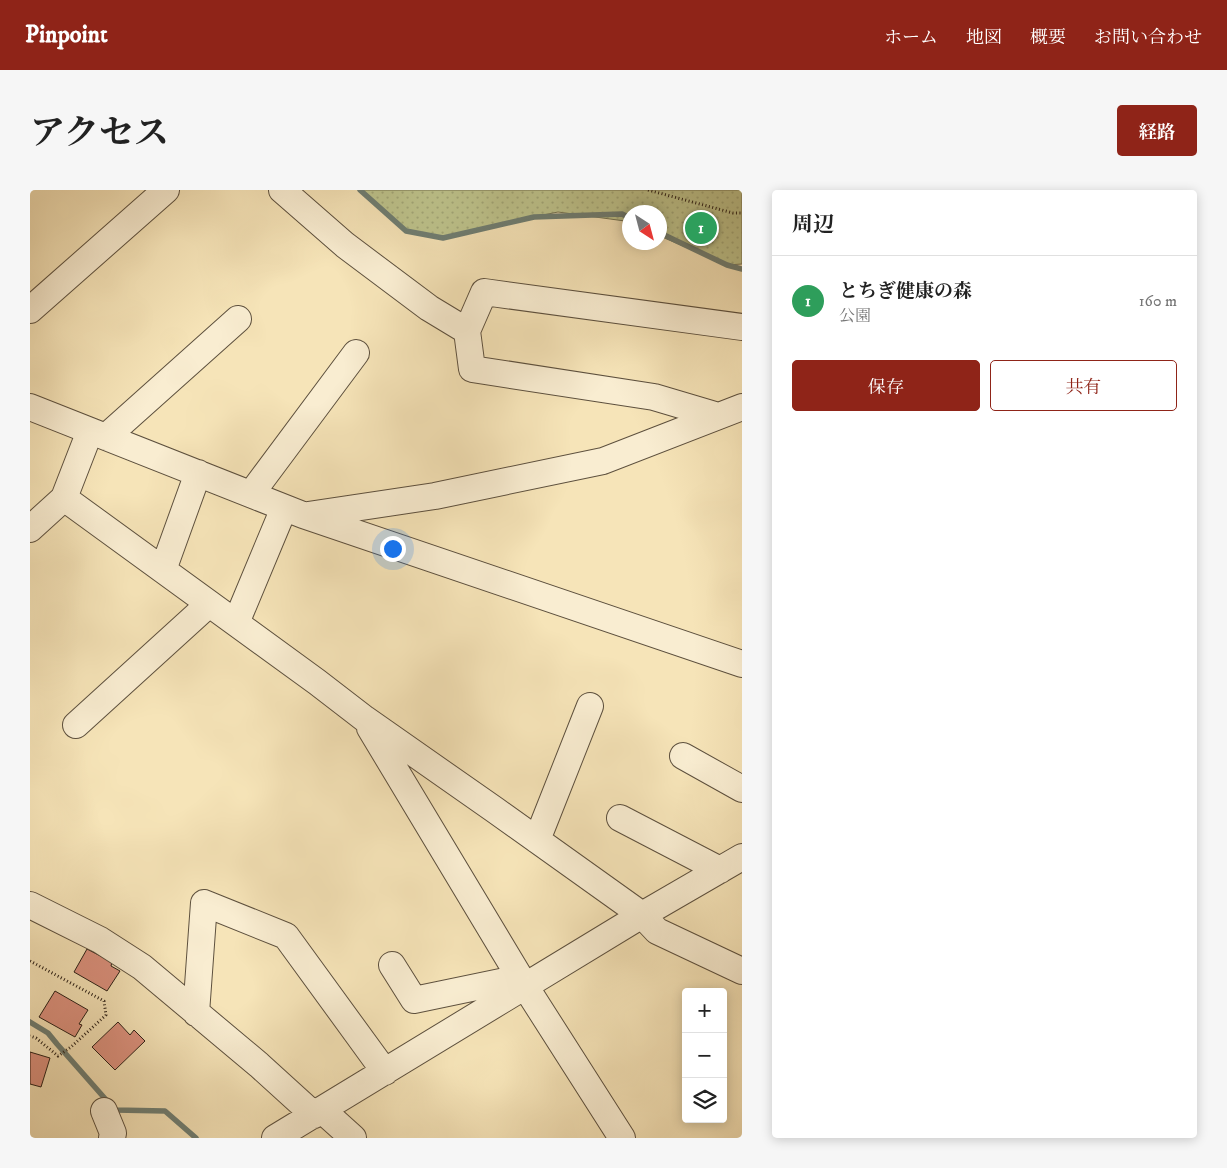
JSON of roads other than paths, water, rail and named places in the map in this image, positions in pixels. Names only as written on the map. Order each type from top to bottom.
[{"type":"street","points":[[30,310],[166,190]]},
{"type":"street","points":[[282,190],[345,245],[429,308],[467,331]]},
{"type":"street","points":[[718,416],[654,397],[472,369],[467,331],[484,292],[742,327]]},
{"type":"street","points":[[30,529],[64,498],[98,434],[238,318]]},
{"type":"street","points":[[251,494],[356,353]]},
{"type":"street","points":[[30,407],[294,511],[742,664]]},
{"type":"street","points":[[294,511],[435,496],[603,461],[742,407]]},
{"type":"street","points":[[163,570],[198,473]]},
{"type":"street","points":[[64,498],[317,682],[364,719],[642,915],[658,931],[742,971]]},
{"type":"street","points":[[236,623],[294,511]]},
{"type":"street","points":[[76,725],[209,604]]},
{"type":"street","points":[[537,840],[590,706]]},
{"type":"street","points":[[364,719],[522,982],[622,1138]]},
{"type":"street","points":[[683,756],[742,788]]},
{"type":"street","points":[[620,818],[731,864]]},
{"type":"street","points":[[275,1138],[384,1072],[522,982],[731,864]]},
{"type":"street","points":[[196,1013],[204,903],[286,936],[384,1072]]},
{"type":"street","points":[[30,904],[100,940],[142,967],[259,1065],[353,1138]]},
{"type":"street","points":[[392,965],[414,1000],[522,982]]},
{"type":"street","points":[[104,1111],[113,1133],[112,1138]]},
{"type":"waterway","points":[[360,190],[406,231],[443,238],[534,217],[622,214]]},
{"type":"waterway","points":[[667,236],[727,265],[742,269]]},
{"type":"waterway","points":[[30,1022],[48,1033],[115,1110],[165,1111],[196,1138]]},
{"type":"place","name":"とちぎ健康の森","points":[[701,228]]}]
